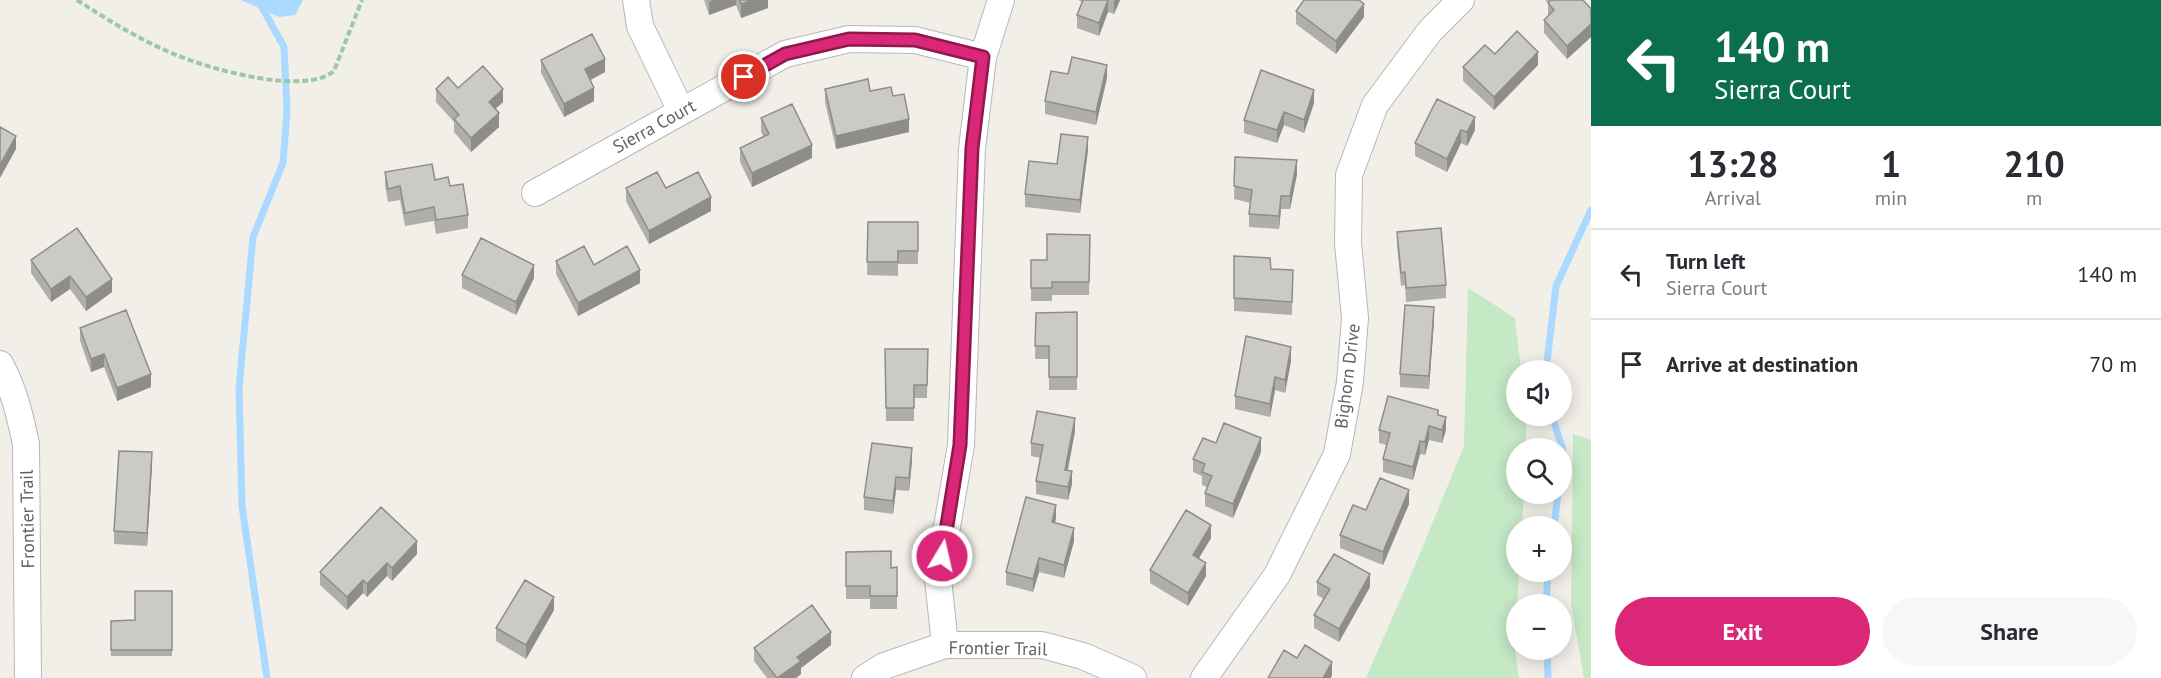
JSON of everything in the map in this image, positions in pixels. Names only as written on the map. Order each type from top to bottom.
[{"type":"street","points":[[636,0],[640,26],[681,111]]},
{"type":"street","points":[[945,645],[938,579],[960,445],[972,148],[983,57],[1001,0]]},
{"type":"street","name":"Bighorn Drive","points":[[1204,678],[1277,574],[1337,454],[1350,382],[1355,318],[1348,243],[1349,175],[1375,105],[1430,31],[1461,0]]},
{"type":"street","name":"Sierra Court","points":[[536,193],[785,54],[849,39],[915,40],[983,57]]},
{"type":"street","name":"Frontier Trail","points":[[0,364],[19,411],[26,444],[28,678]]},
{"type":"street","name":"Frontier Trail","points":[[865,678],[884,666],[945,645],[1042,645],[1083,656],[1132,678]]},
{"type":"path","points":[[76,0],[122,28],[175,55],[278,82],[308,82],[328,76],[334,71],[362,0]]},
{"type":"green space","points":[[1468,288],[1515,318],[1520,360],[1506,360],[1506,426],[1526,426],[1526,438],[1506,438],[1506,504],[1523,504],[1523,516],[1506,516],[1506,582],[1518,582],[1518,594],[1506,594],[1506,660],[1517,660],[1519,678],[1366,678],[1414,568],[1464,446]]},
{"type":"green space","points":[[1573,434],[1591,440],[1591,678],[1584,678],[1572,610]]},
{"type":"water","points":[[241,0],[303,0],[295,15],[279,17]]},
{"type":"building","points":[[740,0],[753,0],[741,4]]},
{"type":"building","points":[[1083,0],[1108,0],[1099,23],[1077,15]]},
{"type":"building","points":[[1304,0],[1359,0],[1364,4],[1336,41],[1296,11]]},
{"type":"building","points":[[1551,0],[1583,0],[1591,9],[1591,24],[1567,46],[1544,20],[1554,10],[1548,3]]},
{"type":"building","points":[[1517,31],[1538,52],[1494,97],[1463,67],[1485,45],[1495,54]]},
{"type":"building","points":[[592,34],[605,59],[585,69],[594,88],[564,104],[541,60]]},
{"type":"building","points":[[1072,57],[1107,65],[1096,112],[1045,101],[1051,71],[1068,74]]},
{"type":"building","points":[[483,66],[503,89],[489,102],[499,113],[471,138],[454,119],[459,115],[436,89],[448,77],[458,88]]},
{"type":"building","points":[[1261,70],[1314,90],[1304,120],[1284,112],[1277,130],[1244,120]]},
{"type":"building","points":[[868,79],[870,91],[891,87],[893,96],[904,94],[909,119],[836,136],[825,89]]},
{"type":"building","points":[[1437,99],[1475,117],[1467,132],[1461,130],[1447,159],[1415,143]]},
{"type":"building","points":[[792,104],[812,145],[752,173],[740,148],[769,134],[761,118]]},
{"type":"building","points":[[0,127],[16,136],[0,165]]},
{"type":"building","points":[[1061,134],[1088,137],[1080,200],[1025,194],[1029,161],[1057,164]]},
{"type":"building","points":[[1235,157],[1297,160],[1290,196],[1281,196],[1279,216],[1249,214],[1252,190],[1234,186]]},
{"type":"building","points":[[432,164],[435,180],[448,177],[450,186],[463,184],[468,215],[436,220],[434,207],[405,213],[400,186],[388,189],[385,172]]},
{"type":"building","points":[[657,172],[666,188],[698,172],[711,197],[649,231],[626,188]]},
{"type":"building","points":[[868,222],[918,222],[918,251],[898,251],[898,262],[867,262]]},
{"type":"building","points":[[77,228],[112,279],[86,297],[70,276],[51,289],[31,260]]},
{"type":"building","points":[[1441,228],[1446,285],[1406,288],[1405,272],[1401,273],[1397,232]]},
{"type":"building","points":[[1047,234],[1090,235],[1089,282],[1052,282],[1052,288],[1031,288],[1031,260],[1047,260]]},
{"type":"building","points":[[481,238],[534,265],[516,302],[462,275]]},
{"type":"building","points":[[584,246],[594,265],[627,246],[640,270],[578,303],[556,261]]},
{"type":"building","points":[[1234,256],[1270,258],[1271,269],[1293,270],[1292,302],[1234,298]]},
{"type":"building","points":[[1405,305],[1434,307],[1429,376],[1400,374]]},
{"type":"building","points":[[126,310],[151,374],[117,388],[104,354],[91,359],[80,328]]},
{"type":"building","points":[[1077,312],[1077,377],[1049,377],[1049,346],[1035,346],[1036,313]]},
{"type":"building","points":[[1246,336],[1291,347],[1285,380],[1275,377],[1270,404],[1235,396]]},
{"type":"building","points":[[885,349],[928,349],[927,385],[914,385],[914,408],[886,408]]},
{"type":"building","points":[[1388,396],[1438,410],[1438,415],[1446,417],[1442,430],[1429,426],[1425,442],[1420,441],[1413,467],[1383,459],[1390,433],[1379,430]]},
{"type":"building","points":[[1037,411],[1075,418],[1065,470],[1072,471],[1068,487],[1036,481],[1043,445],[1031,443]]},
{"type":"building","points":[[1224,423],[1261,438],[1233,504],[1205,493],[1212,476],[1202,472],[1205,464],[1193,459],[1203,438],[1216,443]]},
{"type":"building","points":[[872,443],[912,448],[909,478],[896,477],[893,501],[864,497]]},
{"type":"building","points":[[119,451],[152,452],[147,533],[114,531]]},
{"type":"building","points":[[1380,478],[1409,490],[1383,552],[1340,535],[1353,505],[1366,510]]},
{"type":"building","points":[[1026,497],[1056,505],[1052,522],[1074,528],[1064,565],[1039,558],[1033,579],[1006,572]]},
{"type":"building","points":[[381,507],[417,541],[392,568],[387,563],[367,584],[363,580],[347,597],[320,572]]},
{"type":"building","points":[[1186,510],[1211,525],[1193,555],[1206,563],[1188,593],[1150,570]]},
{"type":"building","points":[[891,551],[891,568],[897,567],[897,596],[870,596],[870,586],[846,586],[846,552]]},
{"type":"building","points":[[1334,554],[1370,574],[1339,629],[1314,615],[1330,589],[1317,582]]},
{"type":"building","points":[[525,580],[554,597],[526,645],[496,628]]},
{"type":"building","points":[[135,591],[172,591],[172,650],[111,650],[111,621],[135,620]]},
{"type":"building","points":[[812,605],[831,632],[797,657],[801,661],[777,678],[754,648]]},
{"type":"building","points":[[1305,645],[1332,662],[1323,678],[1268,678],[1284,650],[1297,658]]},
{"type":"waterway","points":[[258,0],[284,47],[287,110],[283,163],[253,237],[239,388],[242,506],[267,678]]},
{"type":"waterway","points":[[1547,360],[1556,286],[1591,210]]},
{"type":"waterway","points":[[1555,426],[1559,438]]},
{"type":"waterway","points":[[1555,516],[1557,504]]},
{"type":"waterway","points":[[1547,582],[1547,594]]},
{"type":"waterway","points":[[1547,660],[1548,678]]},
{"type":"route","points":[[744,77],[785,54],[849,39],[915,40],[983,57],[972,148],[968,313],[960,445],[942,556]]}]
